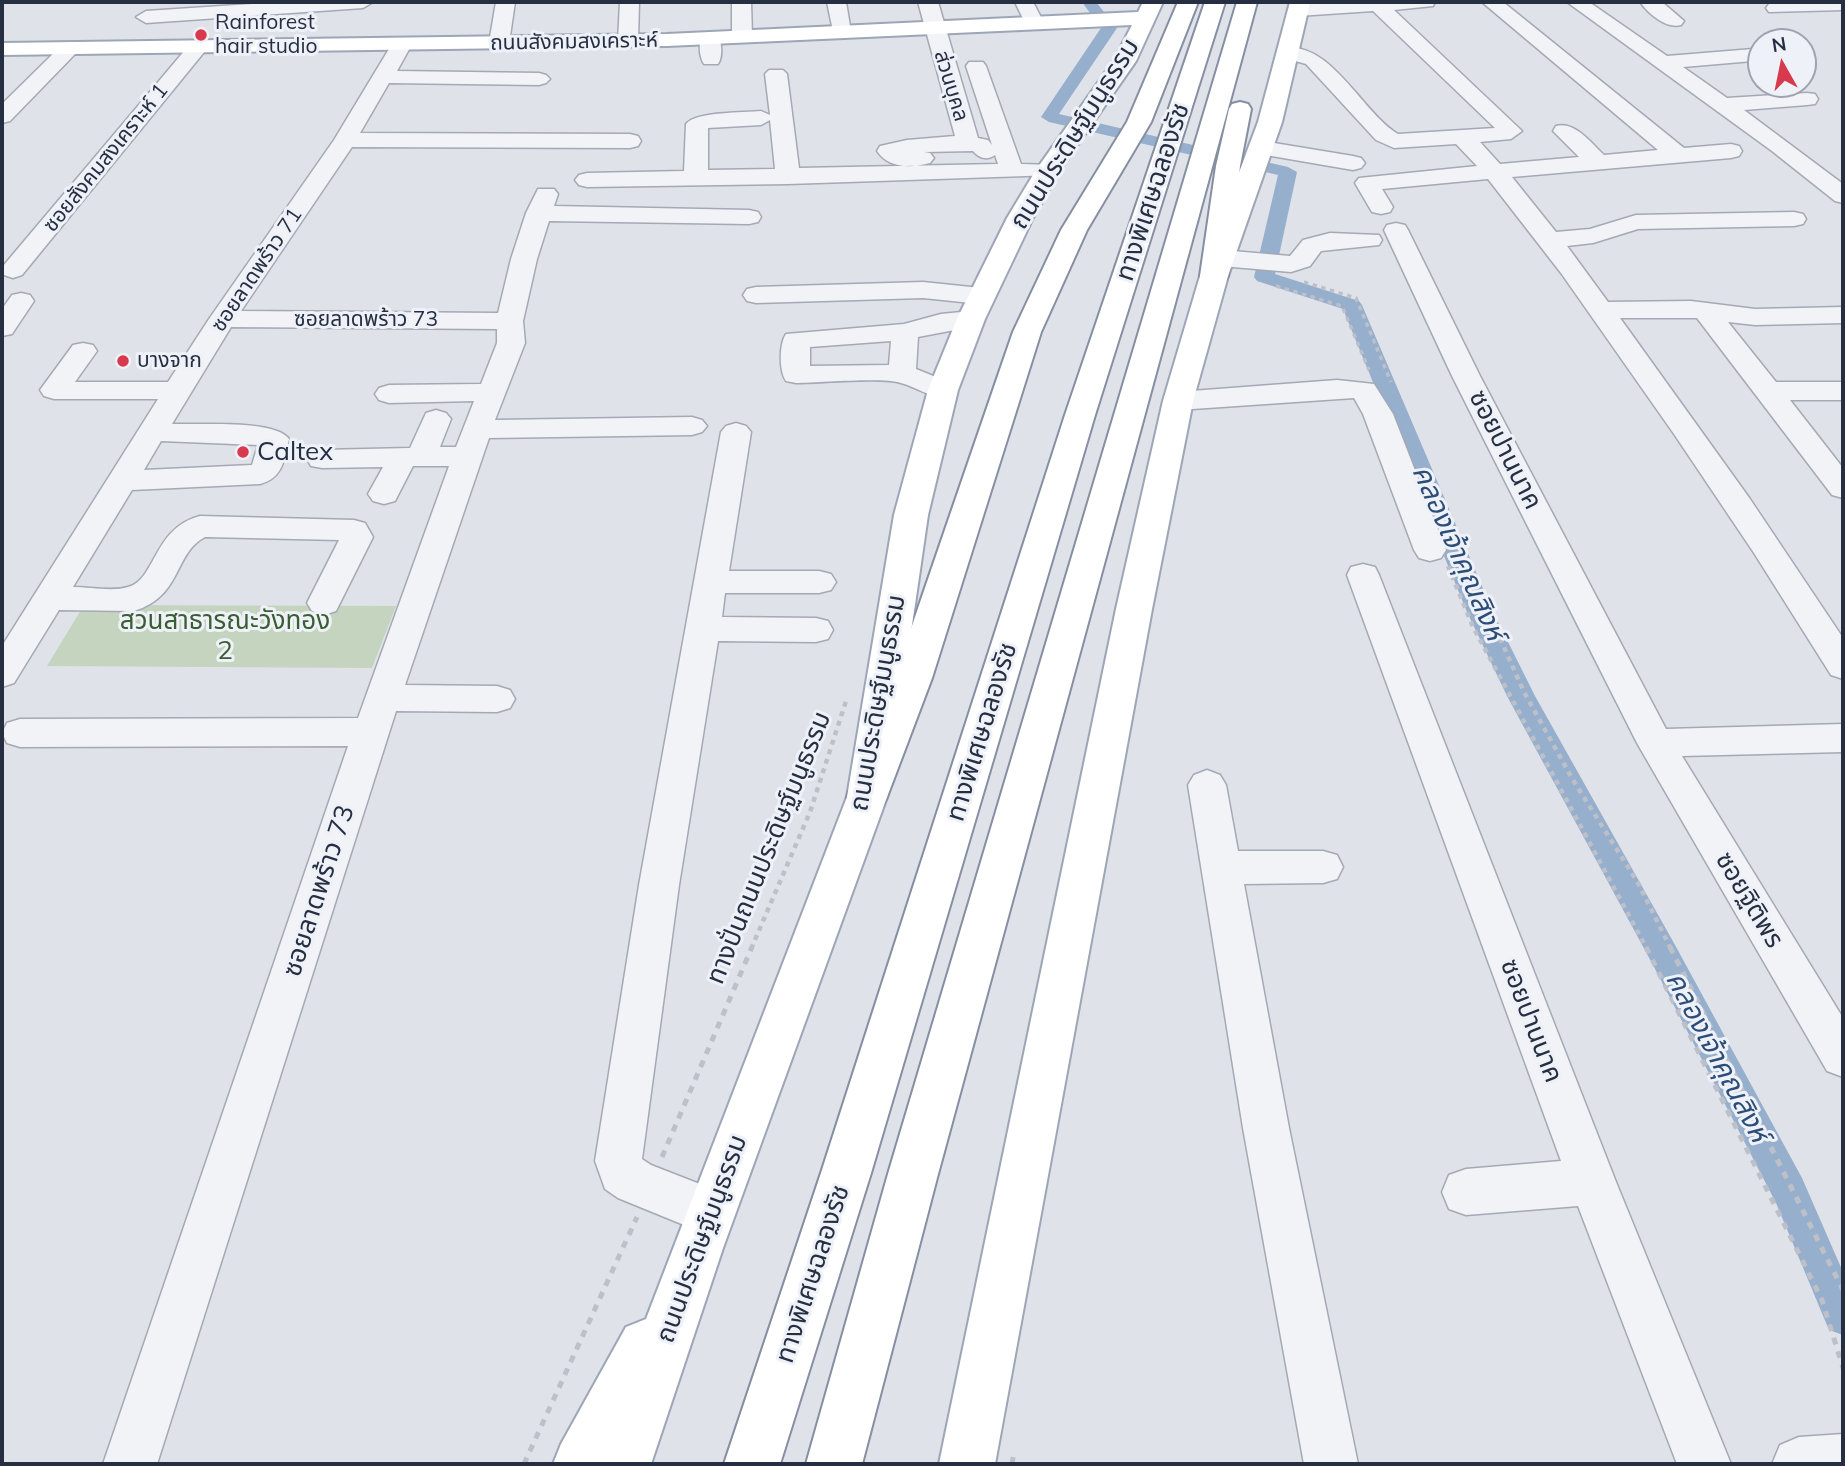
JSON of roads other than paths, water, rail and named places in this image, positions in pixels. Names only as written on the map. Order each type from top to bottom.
[{"type":"main road","points":[[867,797],[914,678],[1027,332],[1074,230],[1139,122],[1188,2]]},
{"type":"main road","name":"ทางพิเศษฉลองรัช","points":[[752,1464],[846,1173],[1080,415],[1214,2]]},
{"type":"main road","name":"ทางพิเศษฉลองรัช","points":[[834,1464],[913,1174],[1247,2]]},
{"type":"main road","points":[[967,1464],[983,1394],[1134,609],[1178,401],[1239,270],[1255,159],[1266,2]]},
{"type":"main road","points":[[1255,159],[1288,53],[1299,6]]},
{"type":"main road","name":"ถนนสังคมสงเคราะห์","points":[[2,49],[628,41],[1107,20],[1150,10]]},
{"type":"main road","name":"ถนนประดิษฐ์มนูธรรม","points":[[623,1464],[704,1230],[867,797],[911,514],[943,390],[976,308],[1020,218],[1048,170],[1125,61],[1150,10]]},
{"type":"main road","points":[[581,1464],[704,1230]]},
{"type":"main road","points":[[977,1464],[983,1394]]},
{"type":"street","points":[[127,47],[149,9],[363,2]]},
{"type":"street","points":[[499,43],[505,2]]},
{"type":"street","points":[[628,41],[629,2]]},
{"type":"street","points":[[741,2],[742,36]]},
{"type":"street","points":[[836,2],[841,32]]},
{"type":"street","name":"ส่วนบุคล","points":[[928,2],[933,28],[993,155]]},
{"type":"street","points":[[1024,2],[1034,23]]},
{"type":"street","points":[[1299,6],[1426,2]]},
{"type":"street","points":[[1490,2],[1679,156]]},
{"type":"street","points":[[1577,2],[1723,105],[1843,195]]},
{"type":"street","points":[[1650,2],[1674,21]]},
{"type":"street","points":[[1771,5],[1843,4]]},
{"type":"street","points":[[1288,53],[1313,60],[1389,139],[1402,142],[1503,134],[1511,131],[1378,5]]},
{"type":"street","points":[[1771,5],[1808,28]]},
{"type":"street","points":[[1822,5],[1843,19]]},
{"type":"street","points":[[710,38],[711,60]]},
{"type":"street","name":"ซอยลาดพร้าว 71","points":[[2,674],[222,319],[345,140],[402,44]]},
{"type":"street","name":"ซอยสังคมสงเคราะห์ 1","points":[[13,270],[198,47]]},
{"type":"street","points":[[2,116],[70,48]]},
{"type":"street","points":[[1662,63],[1747,56]]},
{"type":"street","points":[[976,66],[993,155]]},
{"type":"street","points":[[776,74],[788,177]]},
{"type":"street","points":[[384,77],[540,79]]},
{"type":"street","points":[[1723,105],[1807,99]]},
{"type":"street","points":[[696,178],[697,124],[761,118]]},
{"type":"street","points":[[1564,131],[1598,162]]},
{"type":"street","points":[[1462,137],[1497,172],[1600,310],[1791,580],[1843,666]]},
{"type":"street","points":[[345,140],[630,141]]},
{"type":"street","points":[[1497,172],[1731,151]]},
{"type":"street","points":[[587,180],[788,177],[993,155],[1048,170]]},
{"type":"street","points":[[1255,159],[1323,157],[1353,163]]},
{"type":"street","name":"ซอยปานนาค","points":[[1497,172],[1374,182],[1366,185],[1382,226],[1466,376],[1654,743]]},
{"type":"street","points":[[542,204],[749,217]]},
{"type":"street","name":"ซอยลาดพร้าว 73","points":[[130,1464],[378,715],[473,443],[511,343],[510,321],[542,204]]},
{"type":"street","points":[[1547,240],[1593,236],[1636,222],[1794,219]]},
{"type":"street","points":[[1239,270],[1289,272],[1312,245],[1382,226]]},
{"type":"street","points":[[756,295],[923,290],[976,308]]},
{"type":"street","points":[[2,328],[21,301]]},
{"type":"street","points":[[943,390],[902,373],[796,376],[796,340],[905,332],[976,308]]},
{"type":"street","points":[[1600,310],[1669,309],[1755,317],[1843,315]]},
{"type":"street","points":[[1706,311],[1840,481]]},
{"type":"street","name":"ซอยลาดพร้าว 73","points":[[222,319],[510,321]]},
{"type":"street","points":[[902,373],[905,332]]},
{"type":"street","points":[[83,351],[54,390],[177,391]]},
{"type":"street","points":[[1178,401],[1337,389],[1364,390],[1444,550]]},
{"type":"street","points":[[1769,391],[1843,391]]},
{"type":"street","points":[[389,394],[492,392]]},
{"type":"street","points":[[384,494],[436,419]]},
{"type":"street","points":[[322,459],[412,457],[473,443],[692,426]]},
{"type":"street","points":[[122,481],[260,474],[266,470],[274,439],[152,432]]},
{"type":"street","points":[[704,1230],[649,1188],[622,1173],[618,1161],[659,885],[736,432]]},
{"type":"street","points":[[183,479],[203,434]]},
{"type":"street","points":[[50,598],[134,599],[145,594],[155,587],[182,537],[189,529],[200,526],[354,530],[357,537],[324,603]]},
{"type":"street","name":"ซอยปานนาค","points":[[1363,575],[1592,1182],[1704,1464]]},
{"type":"street","points":[[710,582],[819,582]]},
{"type":"street","points":[[703,629],[816,630]]},
{"type":"street","points":[[20,733],[378,715],[497,699]]},
{"type":"street","points":[[1654,743],[1843,738]]},
{"type":"street","name":"ซอยฐิติพร","points":[[1654,743],[1843,1057]]},
{"type":"street","points":[[1207,785],[1266,1128],[1331,1464]]},
{"type":"street","points":[[1221,868],[1323,867]]},
{"type":"street","points":[[1466,1192],[1592,1182]]},
{"type":"street","points":[[1799,1464],[1843,1461]]},
{"type":"waterway","name":"คลองเจ้าคุณสิงห์","points":[[1089,2],[1109,28],[1049,117],[1288,172],[1264,277],[1352,305],[1480,612],[1521,696],[1664,955],[1789,1191],[1843,1316]]},
{"type":"place","name":"Rainforest hair studio","points":[[201,35]]},
{"type":"place","name":"บางจาก","points":[[123,361]]},
{"type":"place","name":"Caltex","points":[[243,452]]},
{"type":"park label","name":"สวนสาธารณะวังทอง 2","points":[[225,636]]}]
